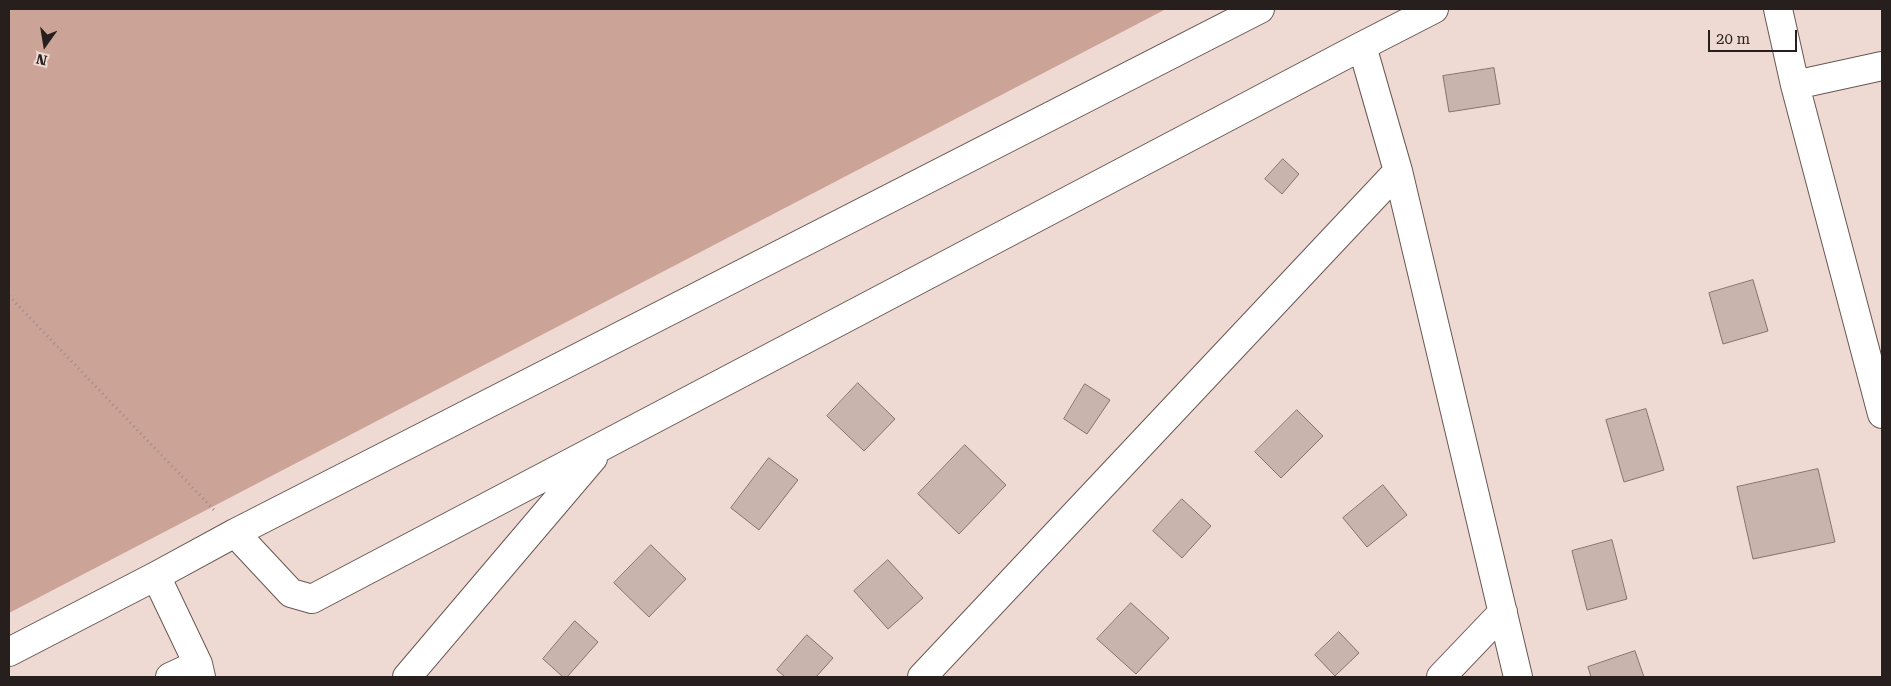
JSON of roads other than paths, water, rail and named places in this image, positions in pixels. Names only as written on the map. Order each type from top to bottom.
[{"type":"street","points":[[9,652],[235,533],[1260,9]]},
{"type":"street","points":[[235,533],[291,593],[312,598],[1434,9]]},
{"type":"street","points":[[1778,9],[1795,85],[1882,414]]},
{"type":"street","points":[[1362,46],[1398,171],[1518,677]]},
{"type":"street","points":[[1795,85],[1882,66]]},
{"type":"street","points":[[922,677],[1398,171]]},
{"type":"street","points":[[406,677],[602,447]]},
{"type":"street","points":[[156,576],[200,670],[170,677]]},
{"type":"street","points":[[1441,677],[1503,612]]}]
